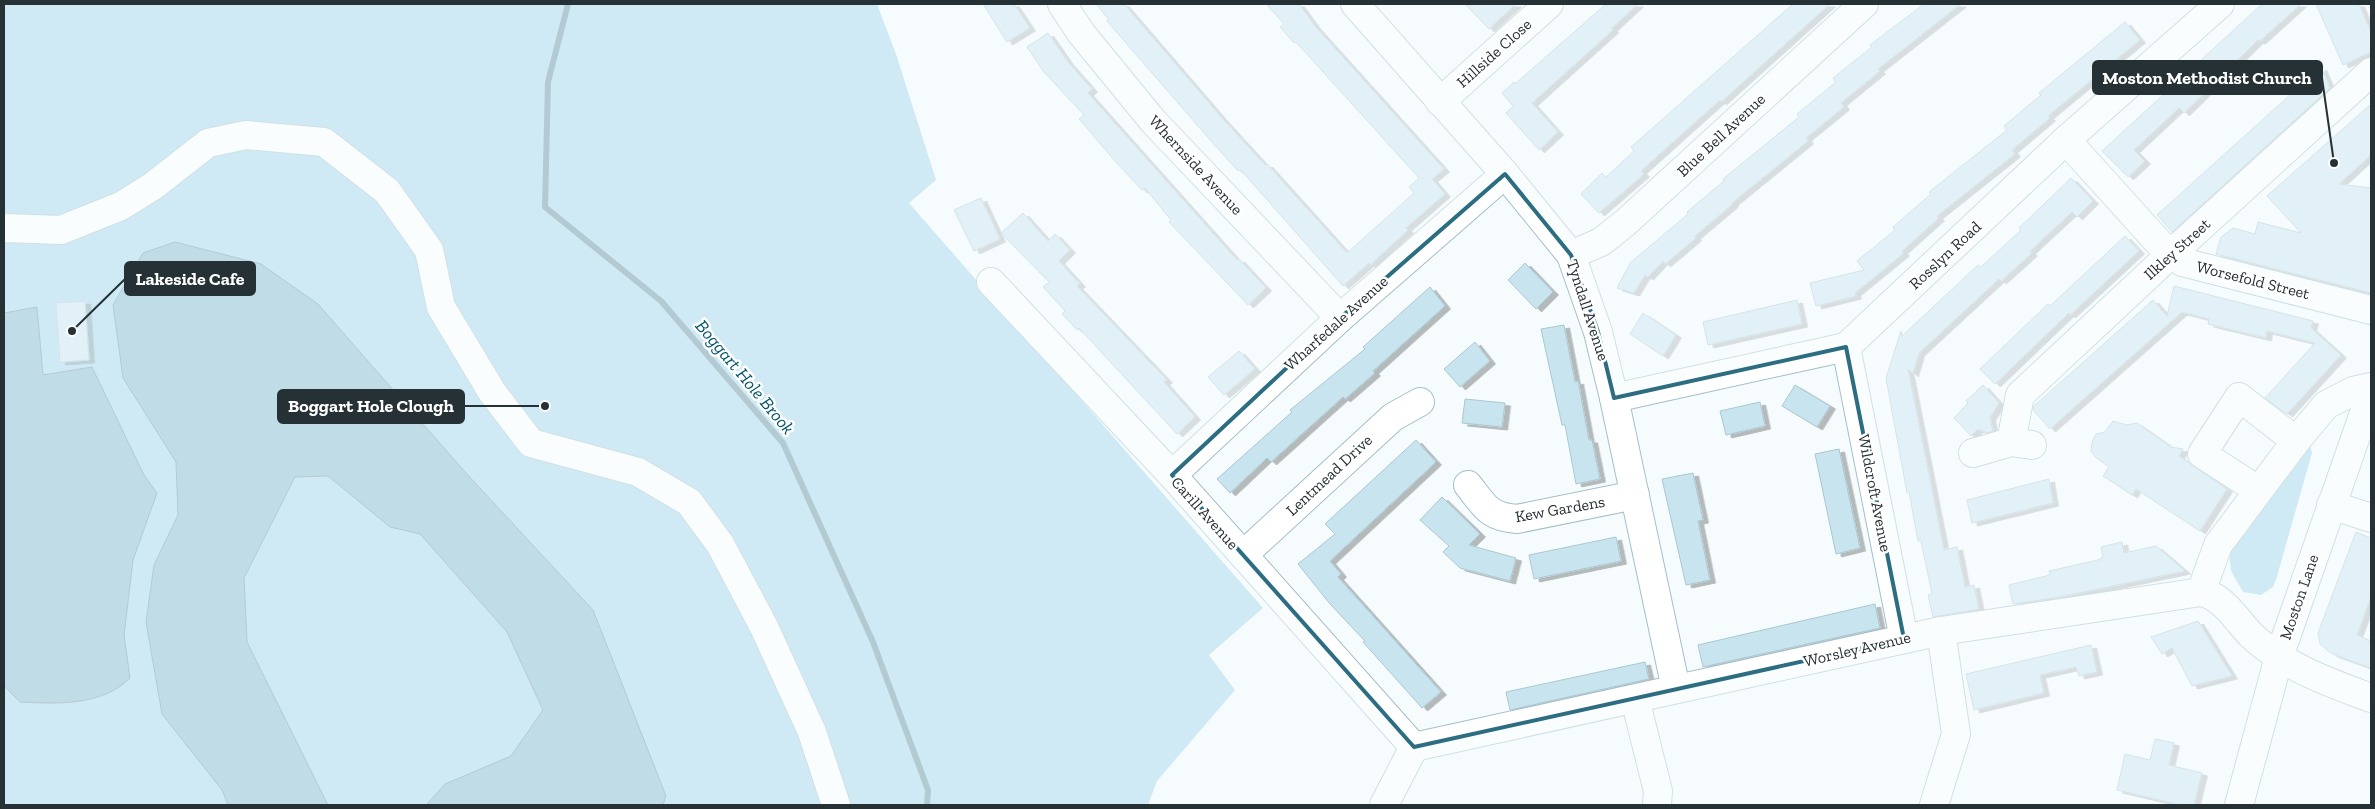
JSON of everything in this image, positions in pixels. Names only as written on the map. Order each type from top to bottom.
[{"type":"street","name":"Whernside Avenue","points":[[1062,4],[1081,34],[1154,121],[1340,318]]},
{"type":"street","name":"Tyndall Avenue","points":[[1355,4],[1505,174],[1571,255],[1598,332],[1614,398],[1676,689]]},
{"type":"street","name":"Hillside Close","points":[[1440,102],[1548,4]]},
{"type":"street","name":"Blue Bell Avenue","points":[[1571,255],[1601,242],[1625,224],[1864,4]]},
{"type":"street","name":"Rosslyn Road","points":[[1846,347],[2066,140],[2220,4]]},
{"type":"street","name":"Ilkley Street","points":[[1973,453],[2021,443],[2020,395],[2172,253],[2371,72]]},
{"type":"street","points":[[4,228],[61,230],[121,206],[153,186],[208,143],[246,135],[324,142],[387,191],[429,250],[441,307],[492,392],[531,443],[638,472],[689,502],[720,544],[764,627],[812,732],[836,805]]},
{"type":"street","name":"Worsefold Street","points":[[2066,140],[2159,243],[2182,262],[2371,310]]},
{"type":"street","name":"Wharfedale Avenue","points":[[1172,475],[1340,318],[1505,174]]},
{"type":"street","name":"Carill Avenue","points":[[991,282],[1172,475],[1414,747]]},
{"type":"street","points":[[1614,398],[1846,347]]},
{"type":"street","name":"Wildcroft Avenue","points":[[1846,347],[1904,639]]},
{"type":"street","points":[[2371,387],[2353,391],[2326,405],[2296,441],[2218,545],[2201,592],[2215,596],[2252,636],[2279,657],[2322,679],[2371,698]]},
{"type":"street","name":"Moston Lane","points":[[2239,805],[2279,657],[2371,393]]},
{"type":"street","points":[[2258,490],[2202,454],[2239,397],[2296,441]]},
{"type":"street","points":[[2334,400],[2361,421]]},
{"type":"street","name":"Lentmead Drive","points":[[1242,554],[1393,417],[1420,402]]},
{"type":"street","name":"Kew Gardens","points":[[1468,485],[1489,511],[1499,518],[1517,519],[1635,495]]},
{"type":"street","points":[[2331,505],[2371,518]]},
{"type":"street","name":"Worsley Avenue","points":[[1414,747],[1941,631],[2201,592]]},
{"type":"street","points":[[1934,805],[1956,734],[1941,631]]},
{"type":"street","points":[[1635,699],[1658,791],[1657,805]]},
{"type":"street","points":[[1384,805],[1414,747]]},
{"type":"highlighted area","points":[[1505,174],[1571,255],[1598,332],[1614,398],[1846,347],[1904,639],[1414,747],[1172,475],[1340,318]]},
{"type":"shaded area","points":[[4,4],[877,4],[896,54],[936,180],[909,203],[1263,608],[1209,655],[1235,690],[1157,781],[1148,805],[4,805]]},
{"type":"shaded area","points":[[175,242],[261,264],[318,304],[466,473],[593,610],[666,796],[663,805],[426,805],[445,784],[511,756],[543,710],[507,632],[420,534],[390,527],[328,476],[295,477],[244,578],[247,642],[328,805],[228,805],[222,790],[162,714],[146,622],[154,565],[178,515],[176,462],[123,378],[113,305],[143,253]]},
{"type":"shaded area","points":[[37,307],[43,375],[92,367],[144,475],[157,493],[133,560],[124,635],[130,678],[106,694],[64,703],[20,702],[4,686],[4,313]]},
{"type":"shaded area","points":[[2310,445],[2312,453],[2273,587],[2261,595],[2243,592],[2231,571],[2229,553]]},
{"type":"building","points":[[983,4],[1014,4],[1030,28],[1007,42]]},
{"type":"building","points":[[1096,4],[1124,4],[1222,118],[1265,165],[1267,164],[1347,253],[1414,193],[1409,187],[1419,178],[1296,42],[1294,43],[1280,27],[1284,24],[1266,4],[1299,4],[1315,26],[1444,169],[1432,179],[1445,194],[1406,228],[1408,230],[1370,265],[1369,263],[1343,286],[1240,169],[1238,171],[1211,141],[1107,21],[1109,20]]},
{"type":"building","points":[[1465,4],[1516,4],[1489,29]]},
{"type":"building","points":[[1606,4],[1638,4],[1612,28],[1613,30],[1532,103],[1558,132],[1539,150],[1506,113],[1513,106],[1502,93],[1514,82],[1515,84]]},
{"type":"building","points":[[1793,4],[1830,4],[1641,171],[1644,174],[1599,213],[1581,194],[1602,173],[1606,177],[1634,151],[1631,147]]},
{"type":"building","points":[[1924,4],[1961,4],[1878,69],[1880,71],[1841,103],[1844,107],[1806,138],[1808,141],[1732,203],[1695,236],[1696,238],[1665,264],[1663,261],[1648,277],[1645,275],[1634,293],[1617,288],[1630,263],[1688,214],[1687,212],[1724,181],[1723,179],[1799,117],[1797,114],[1836,82],[1833,78],[1872,47],[1870,45]]},
{"type":"building","points":[[2262,4],[2301,4],[2260,41],[2258,40],[2184,113],[2179,108],[2134,150],[2145,161],[2128,177],[2102,151]]},
{"type":"building","points":[[2316,4],[2359,4],[2371,32],[2371,52],[2343,65]]},
{"type":"building","points":[[2125,22],[2140,40],[2048,116],[2050,118],[2012,150],[2015,154],[1937,216],[1939,218],[1902,251],[1904,253],[1855,293],[1856,296],[1816,306],[1810,283],[1864,270],[1857,261],[1895,230],[1893,227],[1931,194],[1929,192],[2007,130],[2004,126],[2041,95],[2039,93]]},
{"type":"building","points":[[1048,33],[1068,62],[1092,89],[1088,93],[1237,260],[1239,259],[1266,288],[1248,305],[1169,222],[1171,220],[1145,188],[1142,190],[1115,161],[1079,119],[1084,115],[1044,72],[1027,47]]},
{"type":"building","points":[[2321,67],[2330,88],[2172,232],[2157,215]]},
{"type":"building","points":[[2371,104],[2371,155],[2339,184],[2371,188],[2371,293],[2216,254],[2221,237],[2233,228],[2255,234],[2258,222],[2301,233],[2267,196]]},
{"type":"building","points":[[2071,178],[2093,201],[2077,217],[2072,212],[2030,251],[2032,253],[2001,281],[1999,279],[1919,353],[1913,374],[1908,369],[1944,550],[1957,547],[1965,587],[1974,585],[1979,609],[1933,617],[1928,595],[1932,594],[1921,541],[1918,541],[1909,492],[1907,493],[1886,378],[1901,331],[1902,336],[1978,265],[1981,267],[2021,230],[2019,228]]},
{"type":"building","points":[[981,198],[1000,239],[974,251],[954,210]]},
{"type":"building","points":[[1023,213],[1048,241],[1055,234],[1070,250],[1059,261],[1080,284],[1077,286],[1167,380],[1164,382],[1195,417],[1177,434],[1079,328],[1077,330],[1062,314],[1065,311],[1043,287],[1049,282],[1001,233]]},
{"type":"building","points":[[2125,236],[2139,251],[2070,315],[2069,313],[1995,384],[1980,369],[2048,304],[2050,306]]},
{"type":"building","points":[[1525,263],[1553,292],[1536,309],[1508,280]]},
{"type":"building","points":[[2174,286],[2313,321],[2311,328],[2341,355],[2287,414],[2265,398],[2315,343],[2267,331],[2266,338],[2208,324],[2209,319],[2182,312],[2050,429],[2033,410],[2034,406],[2153,300],[2167,316]]},
{"type":"building","points":[[1430,287],[1445,306],[1373,371],[1375,373],[1345,399],[1343,397],[1271,462],[1267,458],[1230,493],[1217,479],[1292,412],[1290,410],[1365,349],[1363,347]]},
{"type":"building","points":[[1797,300],[1802,324],[1708,345],[1703,322]]},
{"type":"building","points":[[85,301],[89,360],[60,362],[56,303]]},
{"type":"building","points":[[1643,313],[1676,335],[1663,356],[1630,334]]},
{"type":"building","points":[[1564,325],[1575,382],[1578,381],[1589,440],[1592,440],[1600,479],[1576,484],[1565,425],[1562,425],[1541,329]]},
{"type":"building","points":[[1475,342],[1490,361],[1460,387],[1444,369]]},
{"type":"building","points":[[1239,351],[1255,369],[1224,395],[1208,377]]},
{"type":"building","points":[[1795,385],[1830,406],[1817,427],[1782,406]]},
{"type":"building","points":[[1983,385],[1999,403],[1990,418],[1993,431],[1987,433],[1978,429],[1971,436],[1954,418],[1968,403],[1966,401]]},
{"type":"building","points":[[1465,399],[1505,403],[1502,427],[1462,423]]},
{"type":"building","points":[[1760,402],[1765,426],[1726,435],[1720,411]]},
{"type":"building","points":[[2113,421],[2127,425],[2137,423],[2171,447],[2183,449],[2179,456],[2227,489],[2200,531],[2136,489],[2132,495],[2103,476],[2109,467],[2095,457],[2091,451],[2092,442],[2096,434],[2105,432]]},
{"type":"building","points":[[1416,440],[1436,462],[1330,561],[1341,574],[1338,577],[1441,692],[1422,708],[1363,642],[1365,641],[1330,604],[1298,564],[1335,534],[1325,524]]},
{"type":"building","points":[[1839,449],[1860,548],[1836,554],[1815,454]]},
{"type":"building","points":[[1693,473],[1703,520],[1698,521],[1710,580],[1686,585],[1662,479]]},
{"type":"building","points":[[2049,479],[2053,503],[1972,523],[1967,500]]},
{"type":"building","points":[[1442,497],[1480,534],[1469,545],[1516,558],[1510,581],[1460,568],[1443,552],[1449,546],[1420,520]]},
{"type":"building","points":[[2356,532],[2371,538],[2371,597],[2357,635],[2371,641],[2371,668],[2332,654],[2320,644],[2318,633]]},
{"type":"building","points":[[1616,537],[1621,561],[1534,579],[1529,555]]},
{"type":"building","points":[[2122,542],[2124,553],[2156,546],[2185,571],[2060,597],[2013,604],[2009,585],[2050,575],[2049,571],[2098,560],[2103,557],[2101,547]]},
{"type":"building","points":[[1875,604],[1880,628],[1703,667],[1698,645]]},
{"type":"building","points":[[2198,621],[2232,676],[2192,686],[2172,648],[2162,654],[2151,637]]},
{"type":"building","points":[[2091,645],[2097,672],[2079,676],[2076,667],[2040,675],[2044,693],[1974,710],[1966,674]]},
{"type":"building","points":[[1645,662],[1649,679],[1510,710],[1506,692]]},
{"type":"building","points":[[2155,739],[2174,743],[2169,765],[2202,773],[2194,805],[2181,805],[2117,790],[2125,754],[2150,760]]},
{"type":"waterway","name":"Boggart Hole Brook","points":[[568,4],[548,82],[545,207],[661,301],[783,443],[873,642],[928,790],[927,805]]},
{"type":"place","name":"Moston Methodist Church","points":[[2334,163]]},
{"type":"place","name":"Lakeside Cafe","points":[[72,331]]},
{"type":"place","name":"Boggart Hole Clough","points":[[545,406]]}]
